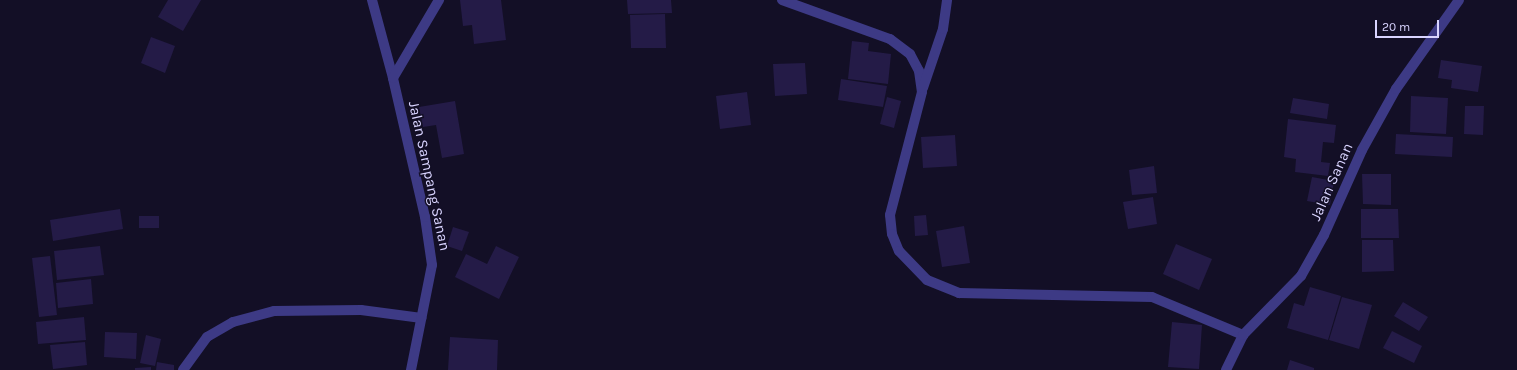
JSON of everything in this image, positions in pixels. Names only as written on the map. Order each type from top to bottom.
[{"type":"street","name":"Jalan Sampang Sanan","points":[[372,0],[393,78],[425,217],[432,265],[411,370]]},
{"type":"street","points":[[393,78],[439,0]]},
{"type":"street","points":[[782,0],[890,39],[910,54],[919,71],[922,92]]},
{"type":"street","points":[[947,0],[943,29],[922,92],[890,215],[892,234],[899,251],[927,280],[959,293],[1152,297],[1242,335]]},
{"type":"street","name":"Jalan Sanan","points":[[1226,370],[1242,335],[1301,276],[1324,235],[1366,143],[1440,22],[1459,0]]},
{"type":"street","points":[[183,370],[207,337],[232,322],[274,311],[362,310],[422,318]]},
{"type":"building","points":[[168,0],[201,0],[183,31],[158,17]]},
{"type":"building","points":[[460,0],[501,0],[506,40],[474,44],[472,25],[463,26]]},
{"type":"building","points":[[627,0],[671,0],[672,13],[628,14]]},
{"type":"building","points":[[665,14],[666,48],[631,48],[630,15]]},
{"type":"building","points":[[151,37],[175,46],[165,73],[141,63]]},
{"type":"building","points":[[852,41],[869,43],[868,51],[891,54],[888,84],[848,79]]},
{"type":"building","points":[[1441,60],[1482,66],[1478,92],[1451,88],[1452,80],[1438,78]]},
{"type":"building","points":[[805,63],[807,94],[775,96],[773,64]]},
{"type":"building","points":[[841,79],[887,86],[883,107],[838,100]]},
{"type":"building","points":[[747,92],[751,125],[720,129],[716,96]]},
{"type":"building","points":[[1411,96],[1448,98],[1446,134],[1410,132]]},
{"type":"building","points":[[887,97],[901,101],[894,128],[880,124]]},
{"type":"building","points":[[1293,98],[1329,104],[1327,119],[1290,113]]},
{"type":"building","points":[[455,101],[464,154],[442,158],[436,125],[423,127],[419,107]]},
{"type":"building","points":[[1465,106],[1484,106],[1483,135],[1464,134]]},
{"type":"building","points":[[1288,119],[1336,125],[1334,143],[1323,142],[1321,162],[1330,163],[1328,176],[1295,172],[1296,159],[1284,157]]},
{"type":"building","points":[[1396,134],[1453,137],[1452,157],[1395,154]]},
{"type":"building","points":[[955,135],[957,166],[923,168],[921,137]]},
{"type":"building","points":[[1154,166],[1157,193],[1132,195],[1129,170]]},
{"type":"building","points":[[1362,174],[1391,174],[1391,205],[1363,204]]},
{"type":"building","points":[[1312,177],[1334,181],[1330,205],[1307,201]]},
{"type":"building","points":[[1153,197],[1157,224],[1128,229],[1123,202]]},
{"type":"building","points":[[120,209],[123,229],[53,241],[50,220]]},
{"type":"building","points":[[1361,209],[1398,209],[1399,238],[1361,238]]},
{"type":"building","points":[[926,215],[928,235],[915,236],[914,216]]},
{"type":"building","points":[[139,216],[159,216],[159,228],[139,228]]},
{"type":"building","points":[[964,226],[970,263],[942,267],[936,231]]},
{"type":"building","points":[[453,227],[469,232],[462,251],[447,246]]},
{"type":"building","points":[[1362,240],[1393,240],[1394,271],[1362,272]]},
{"type":"building","points":[[1176,244],[1212,259],[1199,290],[1163,274]]},
{"type":"building","points":[[100,246],[104,275],[57,280],[54,251]]},
{"type":"building","points":[[496,246],[519,257],[499,299],[455,277],[466,254],[487,264]]},
{"type":"building","points":[[50,256],[57,315],[39,317],[32,258]]},
{"type":"building","points":[[91,279],[93,304],[58,308],[56,283]]},
{"type":"building","points":[[1310,287],[1341,296],[1328,340],[1287,328],[1294,303],[1304,306]]},
{"type":"building","points":[[1342,297],[1372,305],[1359,349],[1329,340]]},
{"type":"building","points":[[1403,302],[1428,317],[1419,331],[1394,316]]},
{"type":"building","points":[[84,317],[86,340],[38,344],[36,322]]},
{"type":"building","points":[[1172,322],[1202,325],[1199,369],[1168,367]]},
{"type":"building","points":[[1392,331],[1422,346],[1414,363],[1383,348]]},
{"type":"building","points":[[105,332],[137,333],[136,359],[104,357]]},
{"type":"building","points":[[146,335],[161,339],[155,366],[140,363]]},
{"type":"building","points":[[450,337],[498,340],[497,370],[448,370]]},
{"type":"building","points":[[85,342],[87,365],[53,369],[50,345]]},
{"type":"building","points":[[1290,360],[1314,368],[1314,370],[1287,370]]},
{"type":"building","points":[[157,362],[174,365],[174,370],[156,370]]},
{"type":"building","points":[[151,367],[151,370],[135,370],[135,368]]}]
